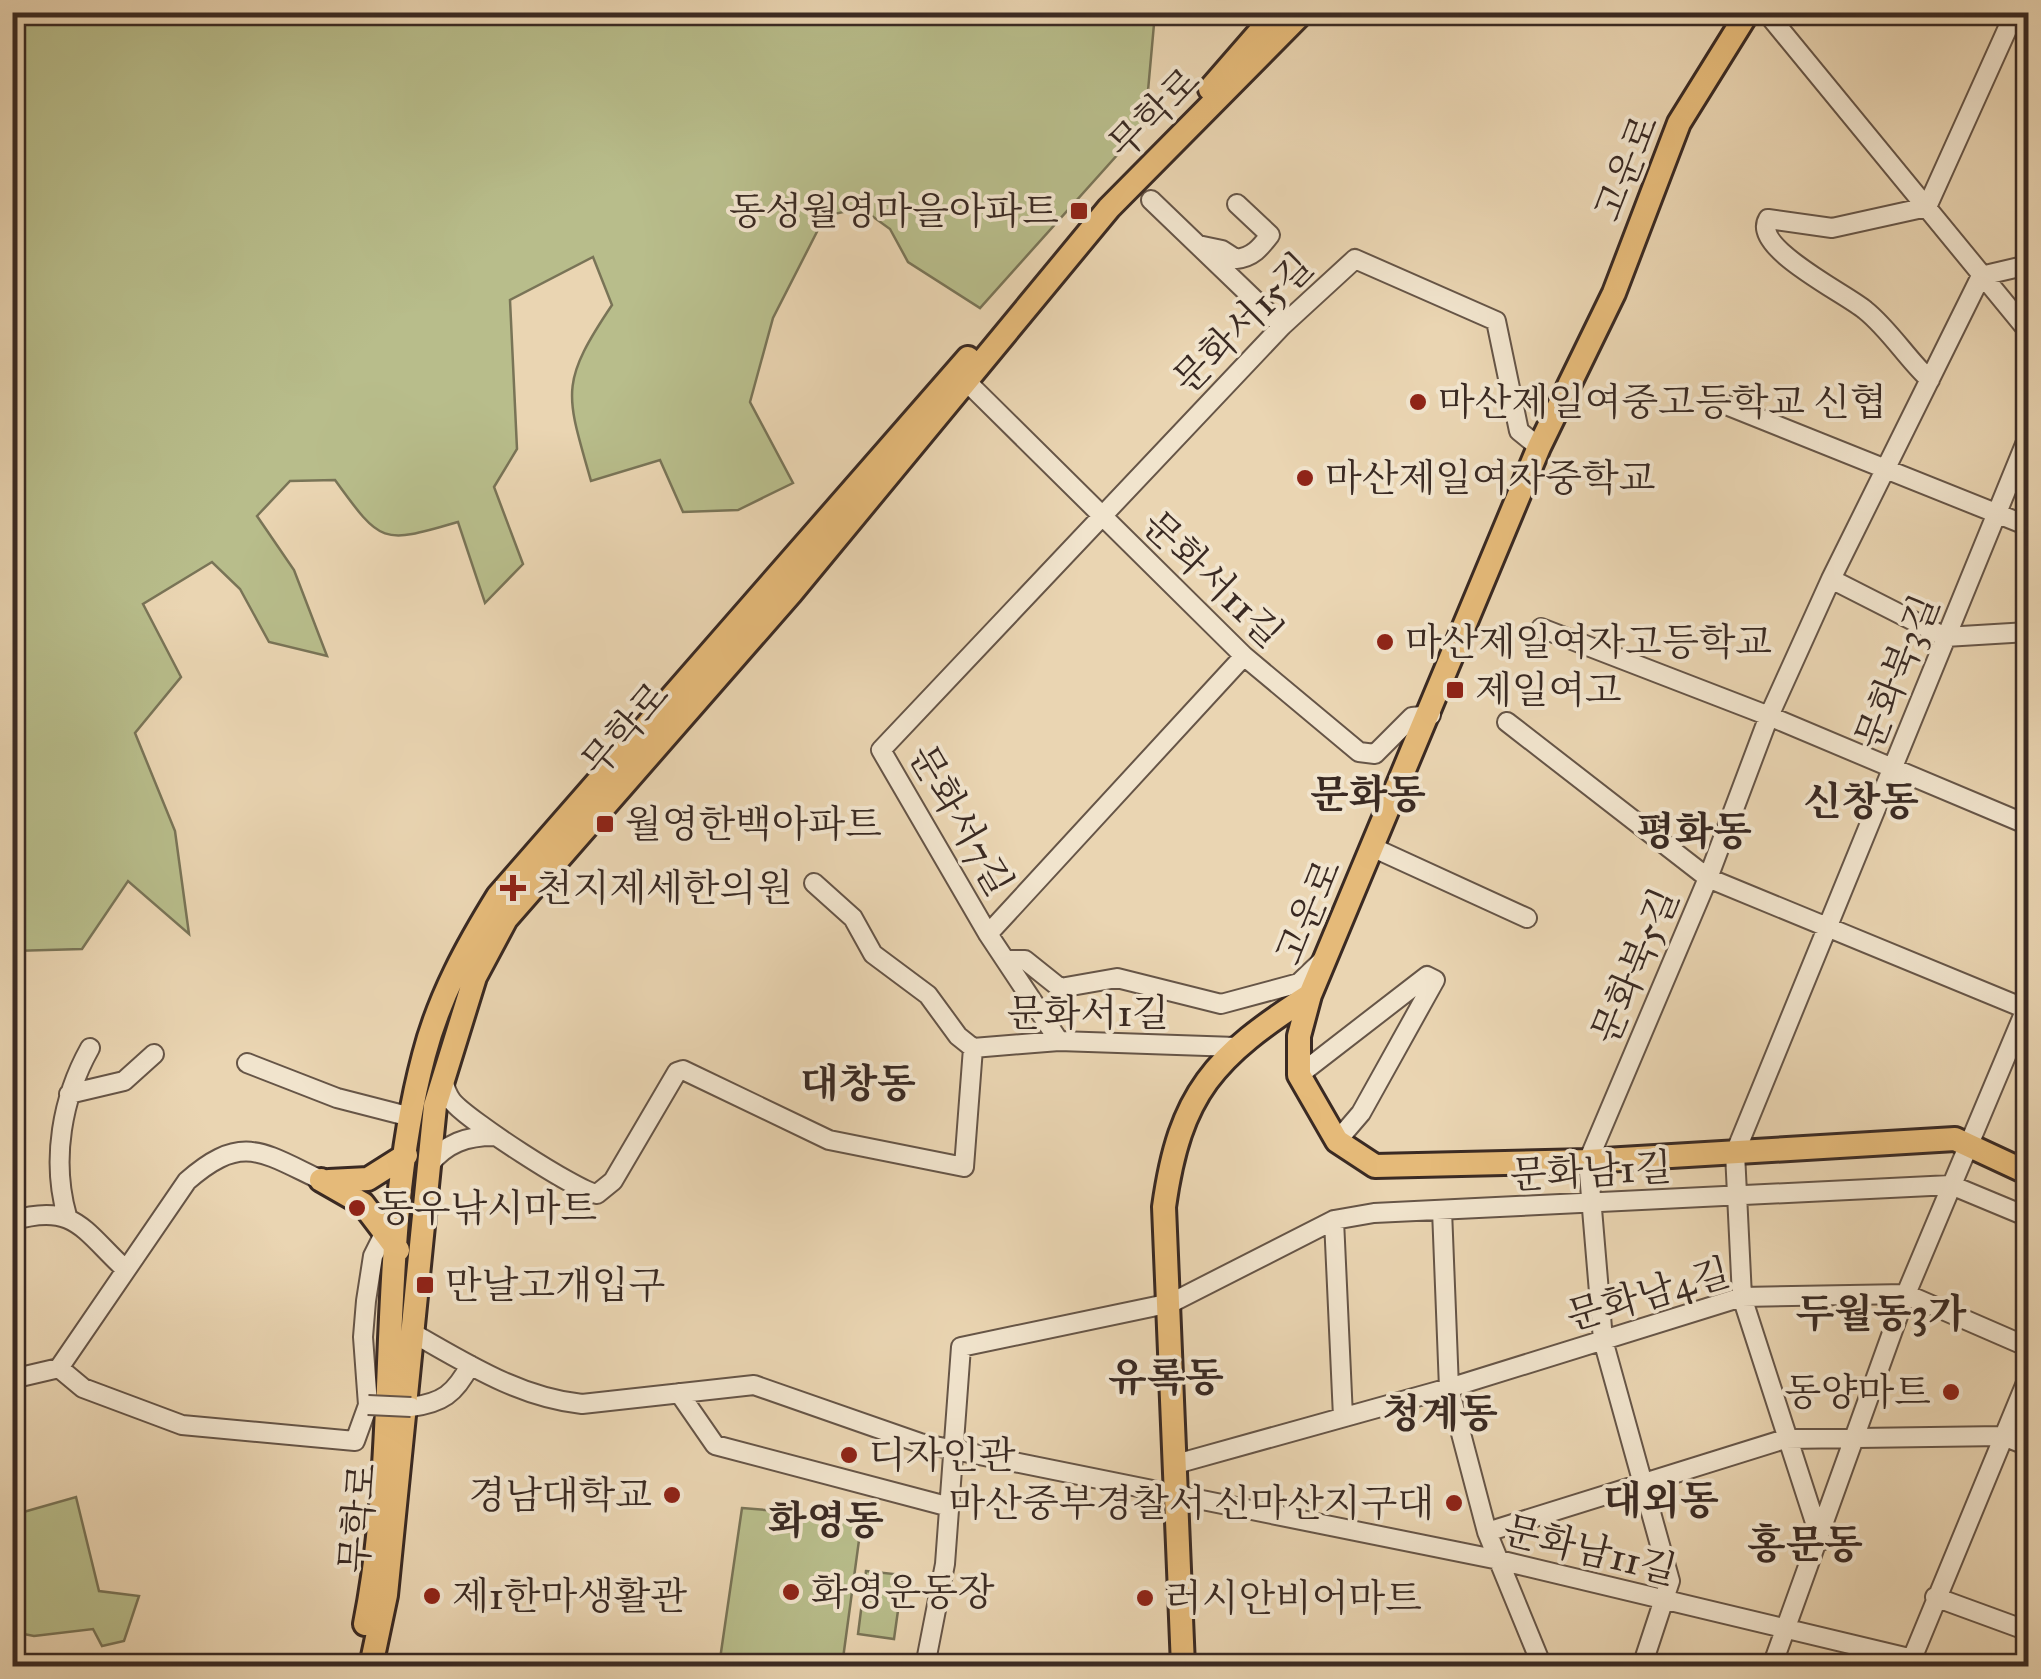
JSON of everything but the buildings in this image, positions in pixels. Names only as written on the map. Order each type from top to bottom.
[{"type":"main road","name":"무학로","points":[[356,1666],[374,1560],[392,1241],[425,1052],[451,978],[498,896],[848,500],[1107,197],[1276,12]]},
{"type":"main road","name":"무학로","points":[[371,1666],[386,1595],[426,1170],[444,1080],[476,977],[506,919],[968,382],[1109,208],[1303,12]]},
{"type":"main road","name":"고운로","points":[[1298,1075],[1299,1036],[1310,996],[1431,715],[1539,447],[1614,293],[1679,123],[1748,12]]},
{"type":"main road","points":[[1183,1666],[1164,1207],[1170,1168],[1191,1100],[1236,1047],[1310,996]]},
{"type":"main road","points":[[1298,1075],[1337,1141],[1374,1166],[1588,1161],[1955,1139],[1967,1150],[2028,1173]]},
{"type":"main road","points":[[321,1180],[368,1178],[406,1154]]},
{"type":"main road","points":[[321,1180],[354,1197],[392,1241]]},
{"type":"street","points":[[1766,12],[2028,331]]},
{"type":"street","points":[[1927,207],[2015,12]]},
{"type":"street","points":[[1151,200],[1282,326]]},
{"type":"street","points":[[1198,245],[1222,250],[1236,259],[1253,254],[1262,246],[1270,235],[1237,204]]},
{"type":"street","points":[[1927,207],[1832,228],[1768,218],[1764,234],[1778,249],[1865,310],[1930,380]]},
{"type":"street","name":"문화서15길","points":[[1102,517],[1282,326],[1355,258],[1496,321],[1520,431],[1539,447]]},
{"type":"street","points":[[1981,276],[2028,264]]},
{"type":"street","name":"문화북5길","points":[[1588,1161],[1708,878],[1769,716],[1831,579],[1981,276]]},
{"type":"street","name":"문화서11길","points":[[968,382],[1244,656],[1359,752],[1375,754],[1412,718],[1431,715]]},
{"type":"street","points":[[1710,399],[2028,526]]},
{"type":"street","name":"문화북3길","points":[[1735,1153],[2028,438]]},
{"type":"street","name":"문화서7길","points":[[1059,1040],[988,934],[881,750],[1102,517]]},
{"type":"street","points":[[1831,579],[1945,637],[2028,632]]},
{"type":"street","points":[[1542,628],[1769,716],[2028,825]]},
{"type":"street","points":[[988,934],[1244,656]]},
{"type":"street","points":[[1507,722],[1708,878],[2027,1006],[1906,1294],[1859,1436],[1772,1666]]},
{"type":"street","points":[[1374,848],[1527,918]]},
{"type":"street","points":[[814,883],[853,918],[873,954],[928,996],[972,1048]]},
{"type":"street","points":[[1007,960],[1025,960],[1060,988],[1117,978],[1221,1004],[1299,983],[1327,956]]},
{"type":"street","points":[[1298,1075],[1427,976],[1436,980],[1361,1113],[1337,1141]]},
{"type":"street","name":"문화서1길","points":[[444,1080],[449,1098],[494,1136],[518,1147],[579,1188],[601,1193],[638,1142],[677,1072],[683,1070],[829,1140],[964,1166],[972,1048],[1059,1040],[1236,1047]]},
{"type":"street","points":[[67,1216],[59,1178],[69,1094],[90,1048]]},
{"type":"street","points":[[69,1094],[124,1080],[154,1054]]},
{"type":"street","points":[[247,1064],[337,1098],[411,1117]]},
{"type":"street","points":[[426,1170],[448,1146],[494,1136]]},
{"type":"street","points":[[12,1379],[58,1368],[187,1181],[214,1158],[240,1149],[262,1152],[321,1180]]},
{"type":"street","points":[[1735,1153],[1742,1298],[1785,1440],[1821,1541]]},
{"type":"street","points":[[1588,1161],[1603,1340],[1670,1581],[1642,1666]]},
{"type":"street","name":"문화남1길","points":[[957,1449],[961,1347],[1171,1304],[1334,1220],[1374,1213],[1951,1184],[2028,1217]]},
{"type":"street","points":[[1442,1210],[1449,1388],[1487,1532],[1542,1666]]},
{"type":"street","points":[[12,1221],[50,1211],[67,1216],[125,1269]]},
{"type":"street","points":[[1334,1220],[1344,1416]]},
{"type":"street","points":[[58,1368],[83,1388],[182,1425],[355,1441],[368,1405],[363,1337],[373,1256],[392,1241]]},
{"type":"street","name":"문화남4길","points":[[1176,1464],[1449,1388],[1742,1298],[1906,1294],[2028,1347]]},
{"type":"street","name":"문화남11길","points":[[411,1332],[494,1380],[556,1401],[582,1404],[726,1385],[778,1389],[869,1428],[1499,1560],[1911,1663]]},
{"type":"street","points":[[368,1405],[410,1407],[448,1397],[458,1389],[470,1366]]},
{"type":"street","points":[[1911,1663],[2028,1378]]},
{"type":"street","points":[[679,1392],[715,1445],[950,1508]]},
{"type":"street","points":[[1487,1532],[1785,1440],[2003,1436],[2028,1446]]},
{"type":"street","points":[[925,1666],[941,1595],[957,1449]]},
{"type":"street","points":[[1935,1597],[2028,1631]]},
{"type":"green space","points":[[12,13],[1155,13],[1145,124],[980,308],[908,262],[890,229],[861,208],[825,216],[773,318],[750,402],[793,483],[738,510],[683,512],[660,460],[591,481],[576,427],[572,390],[583,353],[612,305],[593,257],[510,300],[517,449],[494,487],[523,564],[485,603],[458,522],[413,534],[386,534],[363,517],[335,480],[290,481],[257,516],[294,570],[327,656],[269,642],[240,589],[212,562],[143,604],[181,677],[135,733],[175,831],[189,934],[128,881],[82,949],[13,951]]},
{"type":"green space","points":[[76,1497],[99,1591],[139,1596],[124,1641],[102,1646],[93,1629],[34,1636],[13,1632],[13,1515]]},
{"type":"green space","name":"화영운동장","points":[[742,1508],[862,1518],[842,1666],[719,1666]]},
{"type":"green space","points":[[866,1571],[903,1575],[894,1639],[858,1634]]},
{"type":"place","name":"동성월영마을아파트","points":[[1079,211]]},
{"type":"place","name":"마산제일여중고등학교 신협","points":[[1418,402]]},
{"type":"place","name":"마산제일여자중학교","points":[[1305,478]]},
{"type":"place","name":"마산제일여자고등학교","points":[[1385,642]]},
{"type":"place","name":"제일여고","points":[[1455,690]]},
{"type":"place","name":"월영한백아파트","points":[[605,824]]},
{"type":"place","name":"천지제세한의원","points":[[513,888]]},
{"type":"place","name":"동우낚시마트","points":[[357,1208]]},
{"type":"place","name":"만날고개입구","points":[[425,1285]]},
{"type":"place","name":"동양마트","points":[[1951,1392]]},
{"type":"place","name":"디자인관","points":[[849,1455]]},
{"type":"place","name":"경남대학교","points":[[672,1495]]},
{"type":"place","name":"마산중부경찰서 신마산지구대","points":[[1454,1503]]},
{"type":"place","name":"화영운동장","points":[[791,1592]]},
{"type":"place","name":"제1한마생활관","points":[[432,1596]]},
{"type":"place","name":"러시안비어마트","points":[[1145,1598]]},
{"type":"district","name":"문화동","points":[[1368,794]]},
{"type":"district","name":"신창동","points":[[1861,801]]},
{"type":"district","name":"평화동","points":[[1694,831]]},
{"type":"district","name":"대창동","points":[[858,1083]]},
{"type":"district","name":"두월동3가","points":[[1881,1313]]},
{"type":"district","name":"유록동","points":[[1166,1377]]},
{"type":"district","name":"청계동","points":[[1440,1413]]},
{"type":"district","name":"대외동","points":[[1661,1500]]},
{"type":"district","name":"화영동","points":[[826,1520]]},
{"type":"district","name":"홍문동","points":[[1805,1544]]}]
